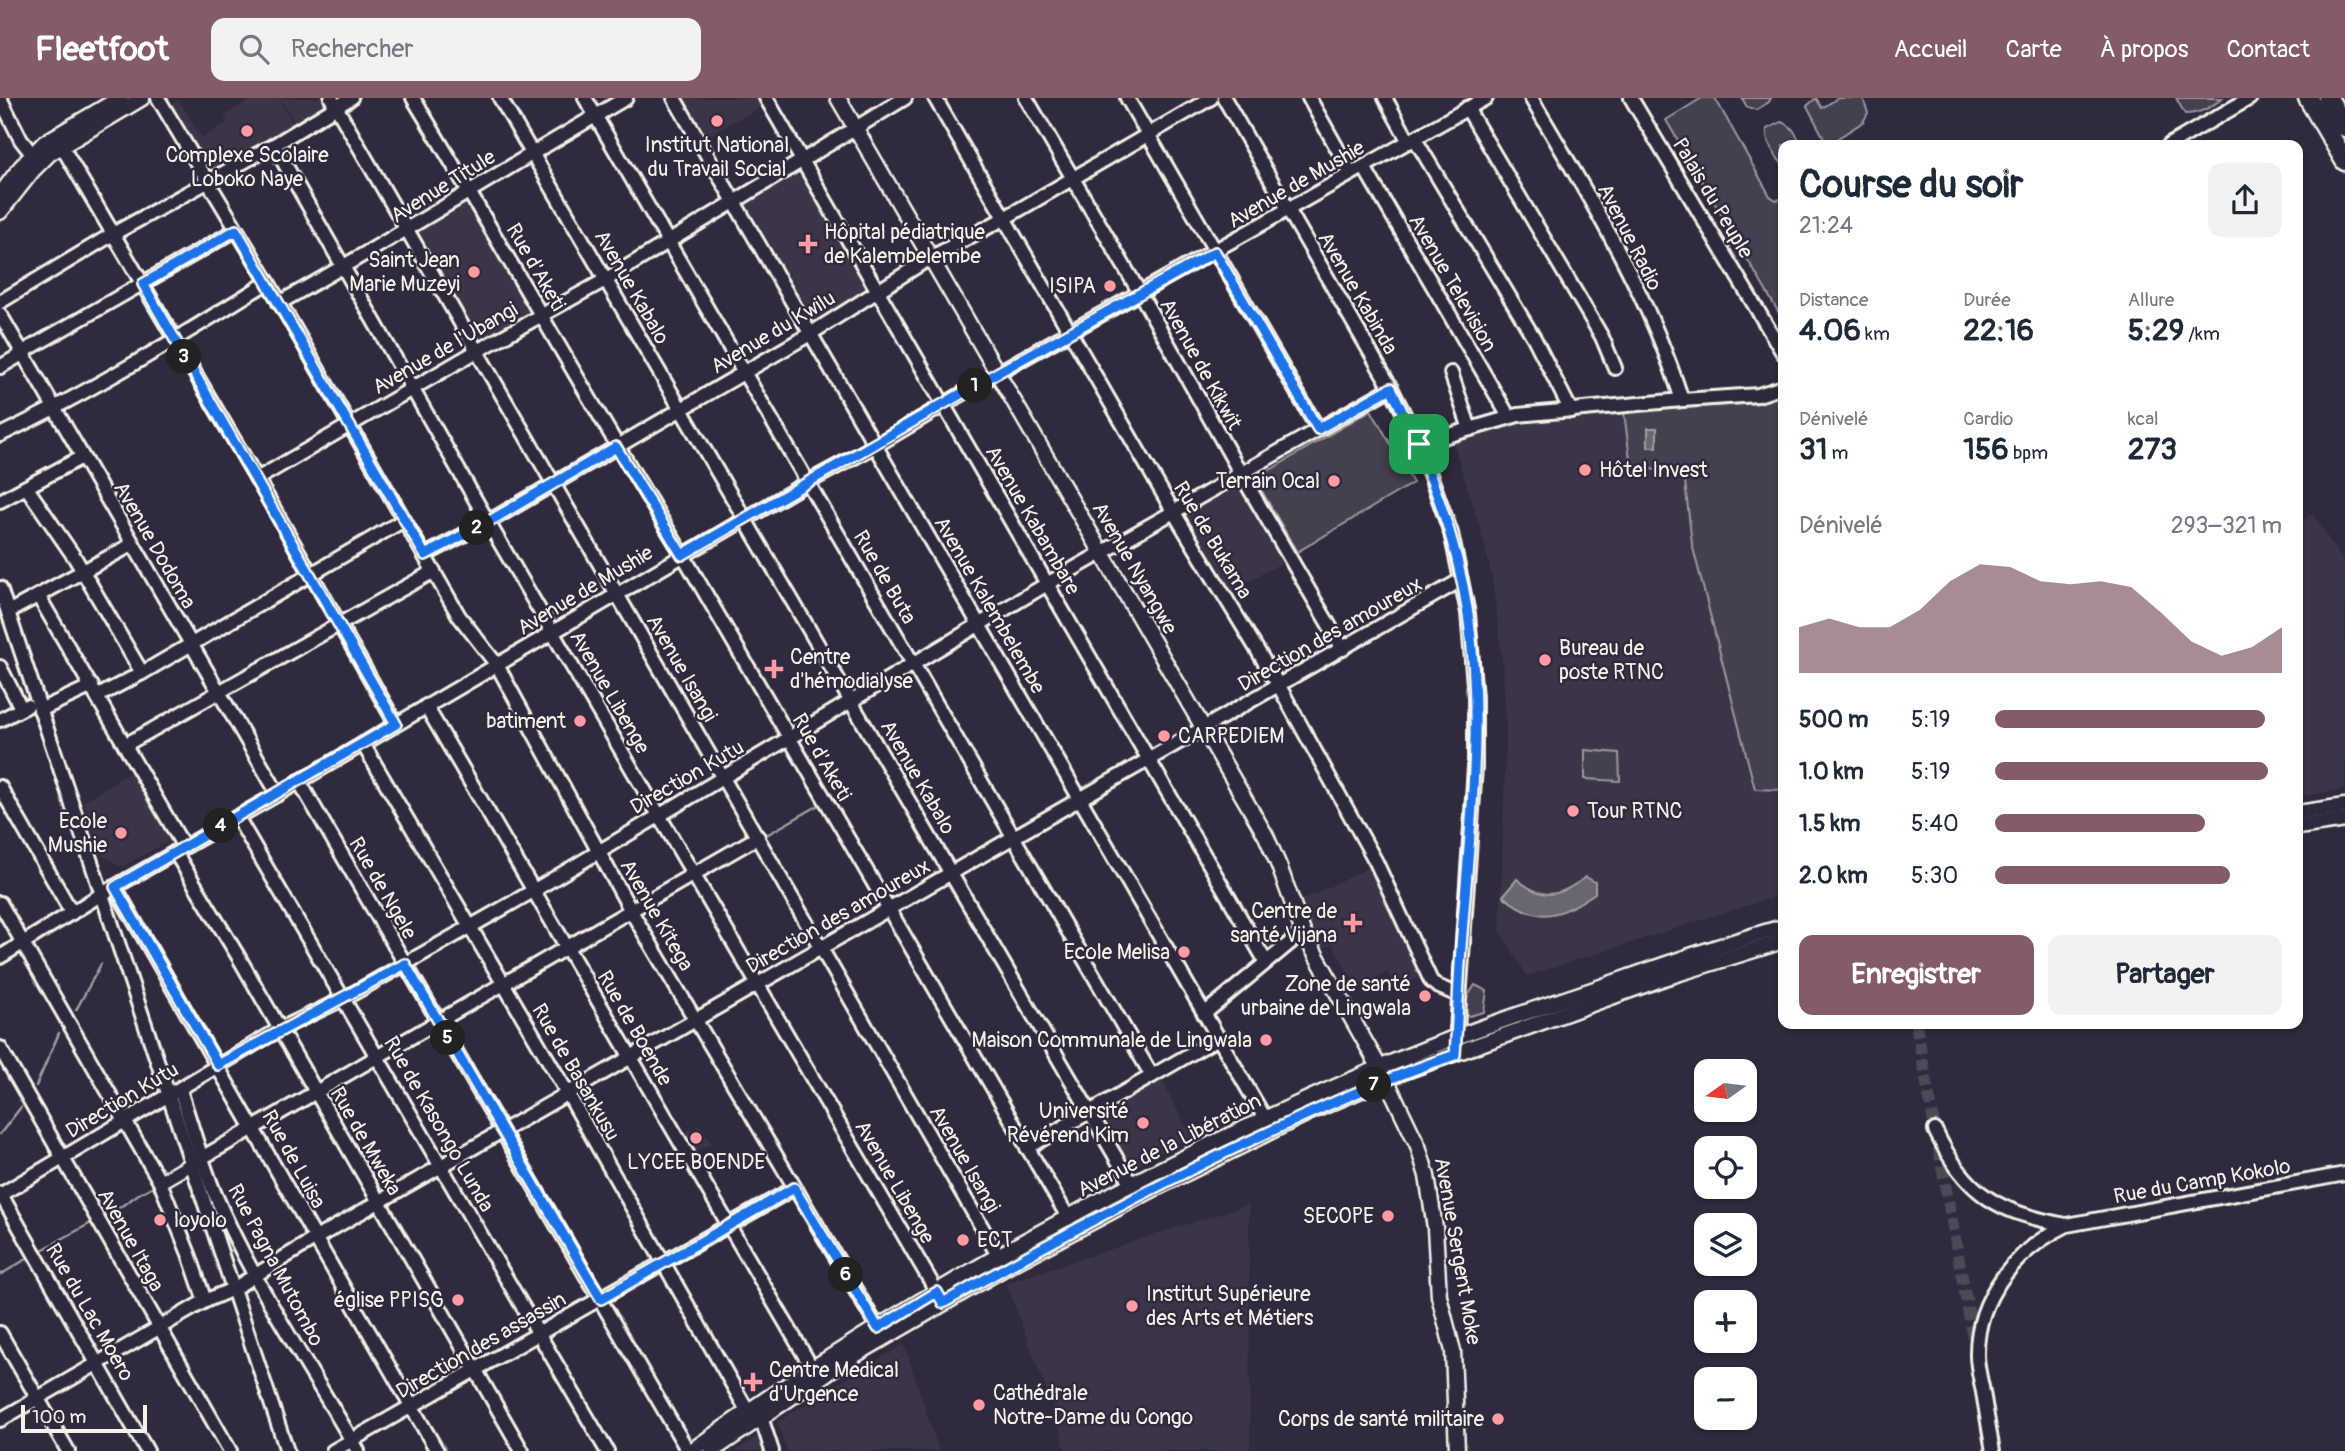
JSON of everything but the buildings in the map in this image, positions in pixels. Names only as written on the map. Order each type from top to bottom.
[{"type":"highway","points":[[2308,98],[2345,161]]},
{"type":"highway","points":[[2328,98],[2345,127]]},
{"type":"main road","points":[[0,212],[58,141],[120,98]]},
{"type":"main road","points":[[0,195],[32,154],[142,98]]},
{"type":"main road","name":"Avenue Nyangwe","points":[[838,98],[1273,851],[1303,932],[1383,1073]]},
{"type":"main road","points":[[2303,812],[2345,806]]},
{"type":"main road","points":[[2303,826],[2345,820]]},
{"type":"main road","name":"Avenue de la Libération","points":[[690,1451],[844,1362],[999,1257],[1132,1185],[1383,1073],[1455,1037],[1731,942],[1778,928]]},
{"type":"main road","name":"Avenue de la Libération","points":[[1383,1073],[1455,1055],[1664,978],[1778,943]]},
{"type":"main road","name":"Avenue Sergent Moke","points":[[1383,1073],[1409,1123],[1427,1176],[1435,1228],[1439,1296],[1455,1361],[1457,1451]]},
{"type":"main road","name":"Avenue de la Libération","points":[[712,1451],[812,1368],[878,1328],[1111,1211],[1269,1125]]},
{"type":"street","points":[[0,98],[21,139],[32,154]]},
{"type":"street","points":[[0,302],[114,233],[274,145],[334,103],[352,98]]},
{"type":"street","name":"Rue d'Aketi","points":[[413,98],[1069,1219]]},
{"type":"street","name":"Avenue Kabalo","points":[[500,98],[1132,1185]]},
{"type":"street","name":"Rue de Buta","points":[[585,98],[1152,1076]]},
{"type":"street","name":"Avenue Titule","points":[[279,303],[409,230],[531,153],[626,98]]},
{"type":"street","name":"Avenue Kalembelembe","points":[[674,98],[1269,1125]]},
{"type":"street","name":"Avenue Kabambare","points":[[766,98],[1265,962]]},
{"type":"street","name":"Avenue de l'Ubangi","points":[[257,480],[541,314],[607,279],[905,98]]},
{"type":"street","name":"Rue de Bukama","points":[[935,98],[1173,511],[1279,686],[1376,862],[1431,981],[1458,995]]},
{"type":"street","name":"Avenue de Kikwit","points":[[1026,98],[1343,649]]},
{"type":"street","points":[[1127,98],[1318,429]]},
{"type":"street","name":"Avenue du Kwilu","points":[[425,555],[488,522],[810,334],[930,258],[1003,219],[1211,98]]},
{"type":"street","name":"Avenue Kabinda","points":[[1224,98],[1391,388],[1419,444],[1449,526],[1461,580],[1472,654],[1475,767],[1455,1055]]},
{"type":"street","points":[[1309,98],[1351,173]]},
{"type":"street","points":[[1385,98],[1539,347],[1570,411]]},
{"type":"street","name":"Avenue de Mushie","points":[[0,957],[102,894],[278,794],[808,482],[1486,98]]},
{"type":"street","name":"Avenue Radio","points":[[1531,98],[1615,246],[1665,350],[1682,400]]},
{"type":"street","name":"Palais du Peuple","points":[[1631,98],[1778,345]]},
{"type":"street","points":[[2178,140],[2250,98]]},
{"type":"street","name":"Avenue Kitega","points":[[160,102],[268,282],[459,616],[497,665],[631,911],[878,1328]]},
{"type":"street","name":"Avenue Isangi","points":[[334,103],[999,1257]]},
{"type":"street","points":[[1467,108],[1602,337],[1615,368]]},
{"type":"street","points":[[58,141],[114,233],[396,724]]},
{"type":"street","name":"Avenue Libenge","points":[[274,145],[411,389],[940,1298]]},
{"type":"street","name":"Avenue Television","points":[[1364,167],[1509,417]]},
{"type":"street","points":[[0,367],[236,230]]},
{"type":"street","points":[[0,435],[55,408],[174,341],[268,282]]},
{"type":"street","name":"Avenue Dodoma","points":[[0,314],[278,794]]},
{"type":"street","points":[[1451,373],[1470,429]]},
{"type":"street","name":"Direction Kutu","points":[[0,1194],[280,1029],[345,998],[533,891],[1047,584],[1391,388]]},
{"type":"street","points":[[1419,444],[1509,417],[1682,400],[1758,396],[1778,389]]},
{"type":"street","points":[[0,501],[82,457]]},
{"type":"street","points":[[27,488],[142,673]]},
{"type":"street","points":[[0,720],[21,708],[95,691],[142,673],[404,520]]},
{"type":"street","points":[[8,612],[133,544]]},
{"type":"street","points":[[125,745],[434,571]]},
{"type":"street","name":"Direction des amoureux","points":[[0,1420],[205,1301],[233,1289],[316,1238],[1461,580]]},
{"type":"street","points":[[0,588],[167,1096],[197,1161],[233,1289],[287,1451]]},
{"type":"street","name":"Rue de Mweka","points":[[39,597],[95,691],[316,1094],[522,1451]]},
{"type":"street","points":[[0,667],[21,708]]},
{"type":"street","name":"Rue de Boende","points":[[426,706],[812,1368]]},
{"type":"street","name":"Rue de Basankusu","points":[[363,744],[568,1094],[663,1263],[755,1414],[772,1451]]},
{"type":"street","name":"Rue de Ngele","points":[[299,781],[690,1451]]},
{"type":"street","points":[[0,787],[72,913]]},
{"type":"street","name":"Rue de Kasongo Lunda","points":[[237,817],[607,1451]]},
{"type":"street","points":[[160,1182],[758,837]]},
{"type":"street","name":"Rue de Luisa","points":[[115,887],[437,1451]]},
{"type":"street","points":[[0,903],[160,1182],[205,1301]]},
{"type":"street","points":[[1204,1014],[1303,932]]},
{"type":"street","points":[[1027,1149],[1218,1038]]},
{"type":"street","name":"Avenue Itaga","points":[[0,1048],[230,1451]]},
{"type":"street","name":"Rue Pagna Mutombo","points":[[180,1090],[197,1161],[255,1274],[354,1446]]},
{"type":"street","name":"Rue du Camp Kokolo","points":[[1935,1130],[1949,1159],[1980,1193],[2019,1215],[2067,1225]]},
{"type":"street","name":"Rue du Camp Kokolo","points":[[1993,1451],[1976,1355],[1986,1311],[1997,1284],[2034,1243],[2067,1225],[2345,1174]]},
{"type":"street","name":"Direction des assassin","points":[[333,1451],[354,1446],[411,1407],[475,1369],[794,1188]]},
{"type":"street","name":"Rue du Lac Moero","points":[[0,1194],[147,1451]]},
{"type":"street","points":[[0,1333],[68,1451]]},
{"type":"shaded area","name":"Complexe Scolaire Loboko Naye","points":[[254,98],[278,98],[293,123],[210,173],[170,105],[179,100],[202,138],[228,122],[224,116]]},
{"type":"shaded area","points":[[279,98],[324,98],[327,103],[295,123]]},
{"type":"shaded area","name":"Institut National du Travail Social","points":[[685,98],[758,98],[763,106],[707,136]]},
{"type":"shaded area","points":[[1702,98],[1715,98],[1770,196],[1778,200],[1778,311],[1666,120]]},
{"type":"shaded area","points":[[1742,98],[1771,98],[1756,110],[1747,107]]},
{"type":"shaded area","points":[[1816,98],[1822,108],[1838,98],[1863,98],[1868,113],[1863,122],[1835,140],[1825,140],[1807,106]]},
{"type":"shaded area","points":[[2176,98],[2222,98],[2205,110],[2185,114]]},
{"type":"shaded area","points":[[1781,122],[1785,123],[1799,140],[1778,140],[1778,158],[1771,148],[1767,129]]},
{"type":"shaded area","name":"Hôpital pédiatrique de Kalembelembe","points":[[800,168],[871,287],[816,322],[745,201]]},
{"type":"shaded area","name":"Saint Jean Marie Muzeyi","points":[[469,201],[532,313],[480,341],[416,230]]},
{"type":"shaded area","points":[[1778,395],[1778,790],[1755,789],[1692,544],[1684,473],[1631,467],[1624,412],[1757,403]]},
{"type":"shaded area","points":[[1623,406],[1631,467],[1778,459],[1778,896],[1527,976],[1500,931],[1506,736],[1503,668],[1492,577],[1481,531],[1451,435],[1509,417]],"holes":[[[1685,481],[1749,761],[1692,544]]]},
{"type":"shaded area","name":"Terrain Ocal","points":[[1371,410],[1413,483],[1297,552],[1255,479]]},
{"type":"shaded area","points":[[1648,428],[1657,428],[1657,447],[1648,447]]},
{"type":"shaded area","points":[[1240,484],[1285,561],[1231,591],[1185,516]]},
{"type":"shaded area","points":[[2313,514],[2345,565],[2345,789],[2303,796],[2303,520]]},
{"type":"shaded area","points":[[1585,750],[1619,753],[1620,781],[1585,779]]},
{"type":"shaded area","points":[[136,768],[175,838],[120,866],[101,855],[83,802]]},
{"type":"shaded area","name":"Centre de santé Vijana","points":[[1372,866],[1424,975],[1396,988],[1387,972],[1358,989],[1332,944],[1322,949],[1296,903]]},
{"type":"shaded area","points":[[1586,877],[1595,882],[1595,893],[1560,912],[1539,914],[1527,911],[1503,896],[1517,879],[1536,891],[1552,894],[1568,889]]},
{"type":"shaded area","points":[[1475,985],[1487,991],[1484,1012],[1469,1016],[1463,1003]]},
{"type":"shaded area","name":"Université Révérend Kim","points":[[1158,1073],[1191,1136],[1128,1171],[1093,1111]]},
{"type":"shaded area","name":"LYCEE BOENDE","points":[[699,1124],[712,1144],[690,1153],[682,1142],[687,1132],[692,1128],[694,1131]]},
{"type":"shaded area","name":"Institut Supérieure des Arts et Métiers","points":[[1249,1204],[1250,1451],[1066,1451],[1054,1411],[1006,1283]]},
{"type":"shaded area","points":[[904,1344],[939,1451],[787,1451],[777,1422]]},
{"type":"shaded area","points":[[759,1435],[764,1451],[736,1451]]},
{"type":"waterway","points":[[763,837],[821,804]]},
{"type":"waterway","points":[[76,1010],[101,964]]},
{"type":"waterway","points":[[36,1086],[59,1033]]},
{"type":"waterway","points":[[0,1134],[21,1107]]},
{"type":"waterway","points":[[137,1195],[155,1185]]},
{"type":"waterway","points":[[113,1212],[136,1196]]},
{"type":"waterway","points":[[40,1251],[91,1223]]},
{"type":"waterway","points":[[0,1275],[28,1258]]},
{"type":"tunnel","points":[[1917,1029],[1975,1348]]},
{"type":"place","name":"Institut National du Travail Social","points":[[717,121]]},
{"type":"place","name":"Complexe Scolaire Loboko Naye","points":[[247,131]]},
{"type":"place","name":"Hôpital pédiatrique de Kalembelembe","points":[[808,244]]},
{"type":"place","name":"Saint Jean Marie Muzeyi","points":[[474,272]]},
{"type":"place","name":"ISIPA","points":[[1110,286]]},
{"type":"place","name":"Hôtel Invest","points":[[1585,470]]},
{"type":"place","name":"Terrain Ocal","points":[[1334,481]]},
{"type":"place","name":"Bureau de poste RTNC","points":[[1545,660]]},
{"type":"place","name":"Centre d'hémodialyse","points":[[774,669]]},
{"type":"place","name":"batiment","points":[[580,721]]},
{"type":"place","name":"CARPEDIEM","points":[[1164,736]]},
{"type":"place","name":"Tour RTNC","points":[[1573,811]]},
{"type":"place","name":"Ecole Mushie","points":[[121,833]]},
{"type":"place","name":"Centre de santé Vijana","points":[[1353,923]]},
{"type":"place","name":"Ecole Melisa","points":[[1184,952]]},
{"type":"place","name":"Zone de santé urbaine de Lingwala","points":[[1425,996]]},
{"type":"place","name":"Maison Communale de Lingwala","points":[[1266,1040]]},
{"type":"place","name":"Université Révérend Kim","points":[[1143,1123]]},
{"type":"place","name":"LYCEE BOENDE","points":[[696,1138]]},
{"type":"place","name":"SECOPE","points":[[1388,1216]]},
{"type":"place","name":"loyolo","points":[[160,1220]]},
{"type":"place","name":"ECT","points":[[963,1240]]},
{"type":"place","name":"église PPISG","points":[[458,1300]]},
{"type":"place","name":"Institut Supérieure des Arts et Métiers","points":[[1132,1306]]},
{"type":"place","name":"Centre Medical d'Urgence","points":[[753,1382]]},
{"type":"place","name":"Cathédrale Notre-Dame du Congo","points":[[979,1405]]},
{"type":"place","name":"Corps de santé militaire","points":[[1498,1419]]},
{"type":"route","points":[[236,230],[425,555],[488,522],[616,447],[682,555],[875,446],[997,373],[1215,252],[1318,429],[1391,388],[1419,444],[1451,533],[1468,613],[1475,697],[1475,767],[1455,1055],[1403,1072],[1308,1113],[1134,1199],[943,1303],[937,1292],[878,1328],[794,1188],[601,1299],[405,964],[345,998],[280,1029],[218,1065],[115,887],[396,724],[143,284],[236,230]]}]
